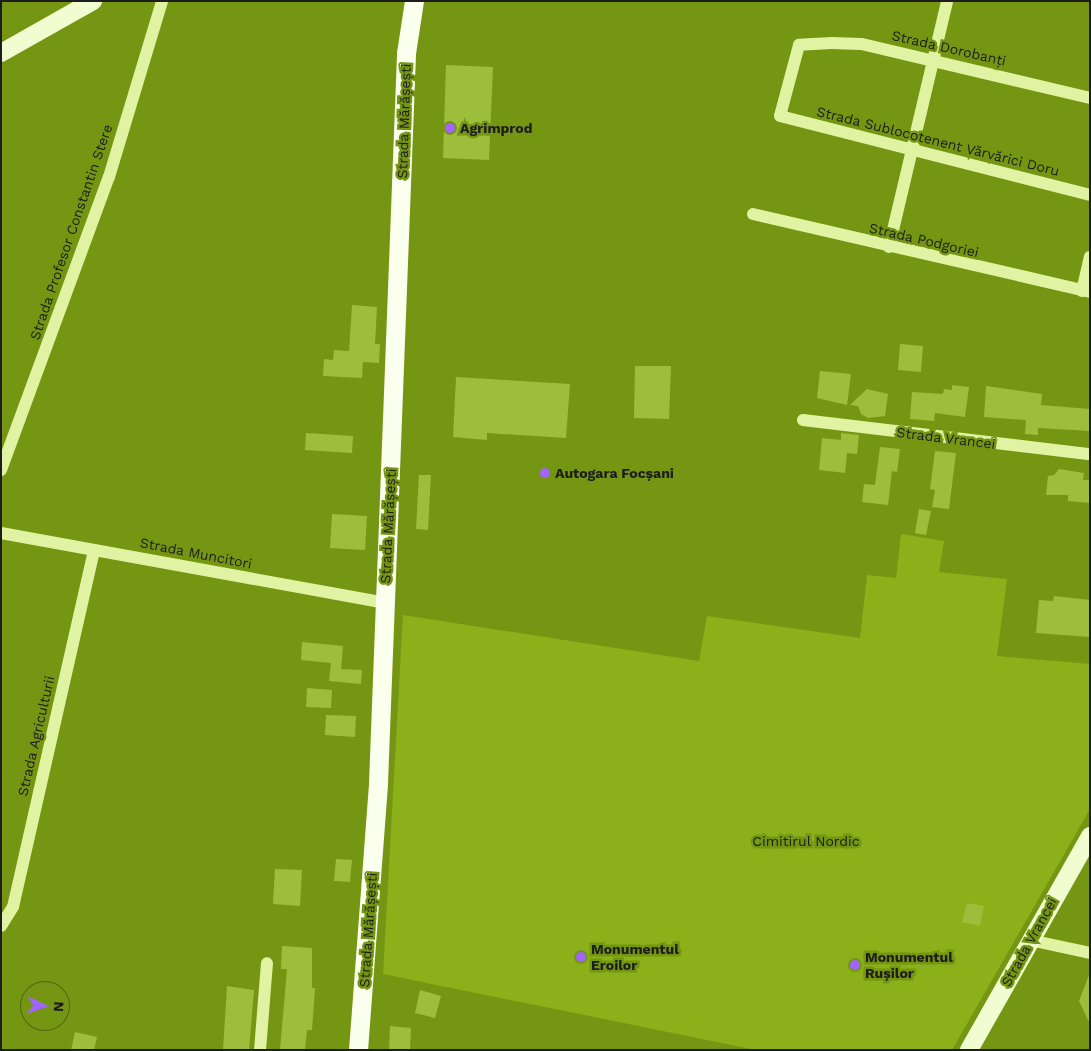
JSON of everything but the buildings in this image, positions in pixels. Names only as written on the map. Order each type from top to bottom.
[{"type":"main road","name":"Strada Mărășești","points":[[358,1050],[370,912],[385,603],[406,53],[414,1]]},
{"type":"street","points":[[1,53],[92,1]]},
{"type":"street","name":"Strada Profesor Constantin Stere","points":[[1,470],[109,176],[162,1]]},
{"type":"street","points":[[889,248],[947,1]]},
{"type":"street","name":"Strada Dorobanți","points":[[780,116],[799,45],[861,44],[1090,98]]},
{"type":"street","name":"Strada Sublocotenent Vărvărici Doru","points":[[780,116],[1090,195]]},
{"type":"street","name":"Strada Podgoriei","points":[[753,214],[889,248],[1086,292]]},
{"type":"street","points":[[1086,292],[1090,257]]},
{"type":"street","name":"Strada Vrancei","points":[[803,420],[1090,454]]},
{"type":"street","name":"Strada Muncitori","points":[[1,533],[385,603]]},
{"type":"street","name":"Strada Agriculturii","points":[[1,926],[13,907],[94,550]]},
{"type":"street","name":"Strada Vrancei","points":[[969,1050],[1090,836]]},
{"type":"street","points":[[1030,940],[1090,953]]},
{"type":"street","points":[[260,1050],[267,963]]},
{"type":"green space","name":"Cimitirul Nordic","points":[[901,534],[944,541],[939,572],[1007,579],[997,656],[1090,664],[1090,809],[952,1050],[756,1050],[383,974],[403,615],[699,661],[707,616],[860,638],[867,575],[896,578]]},
{"type":"place","name":"Agrimprod","points":[[450,128]]},
{"type":"place","name":"Autogara Focșani","points":[[545,473]]},
{"type":"place","name":"Monumentul Eroilor","points":[[581,957]]},
{"type":"place","name":"Monumentul Rușilor","points":[[855,965]]}]
